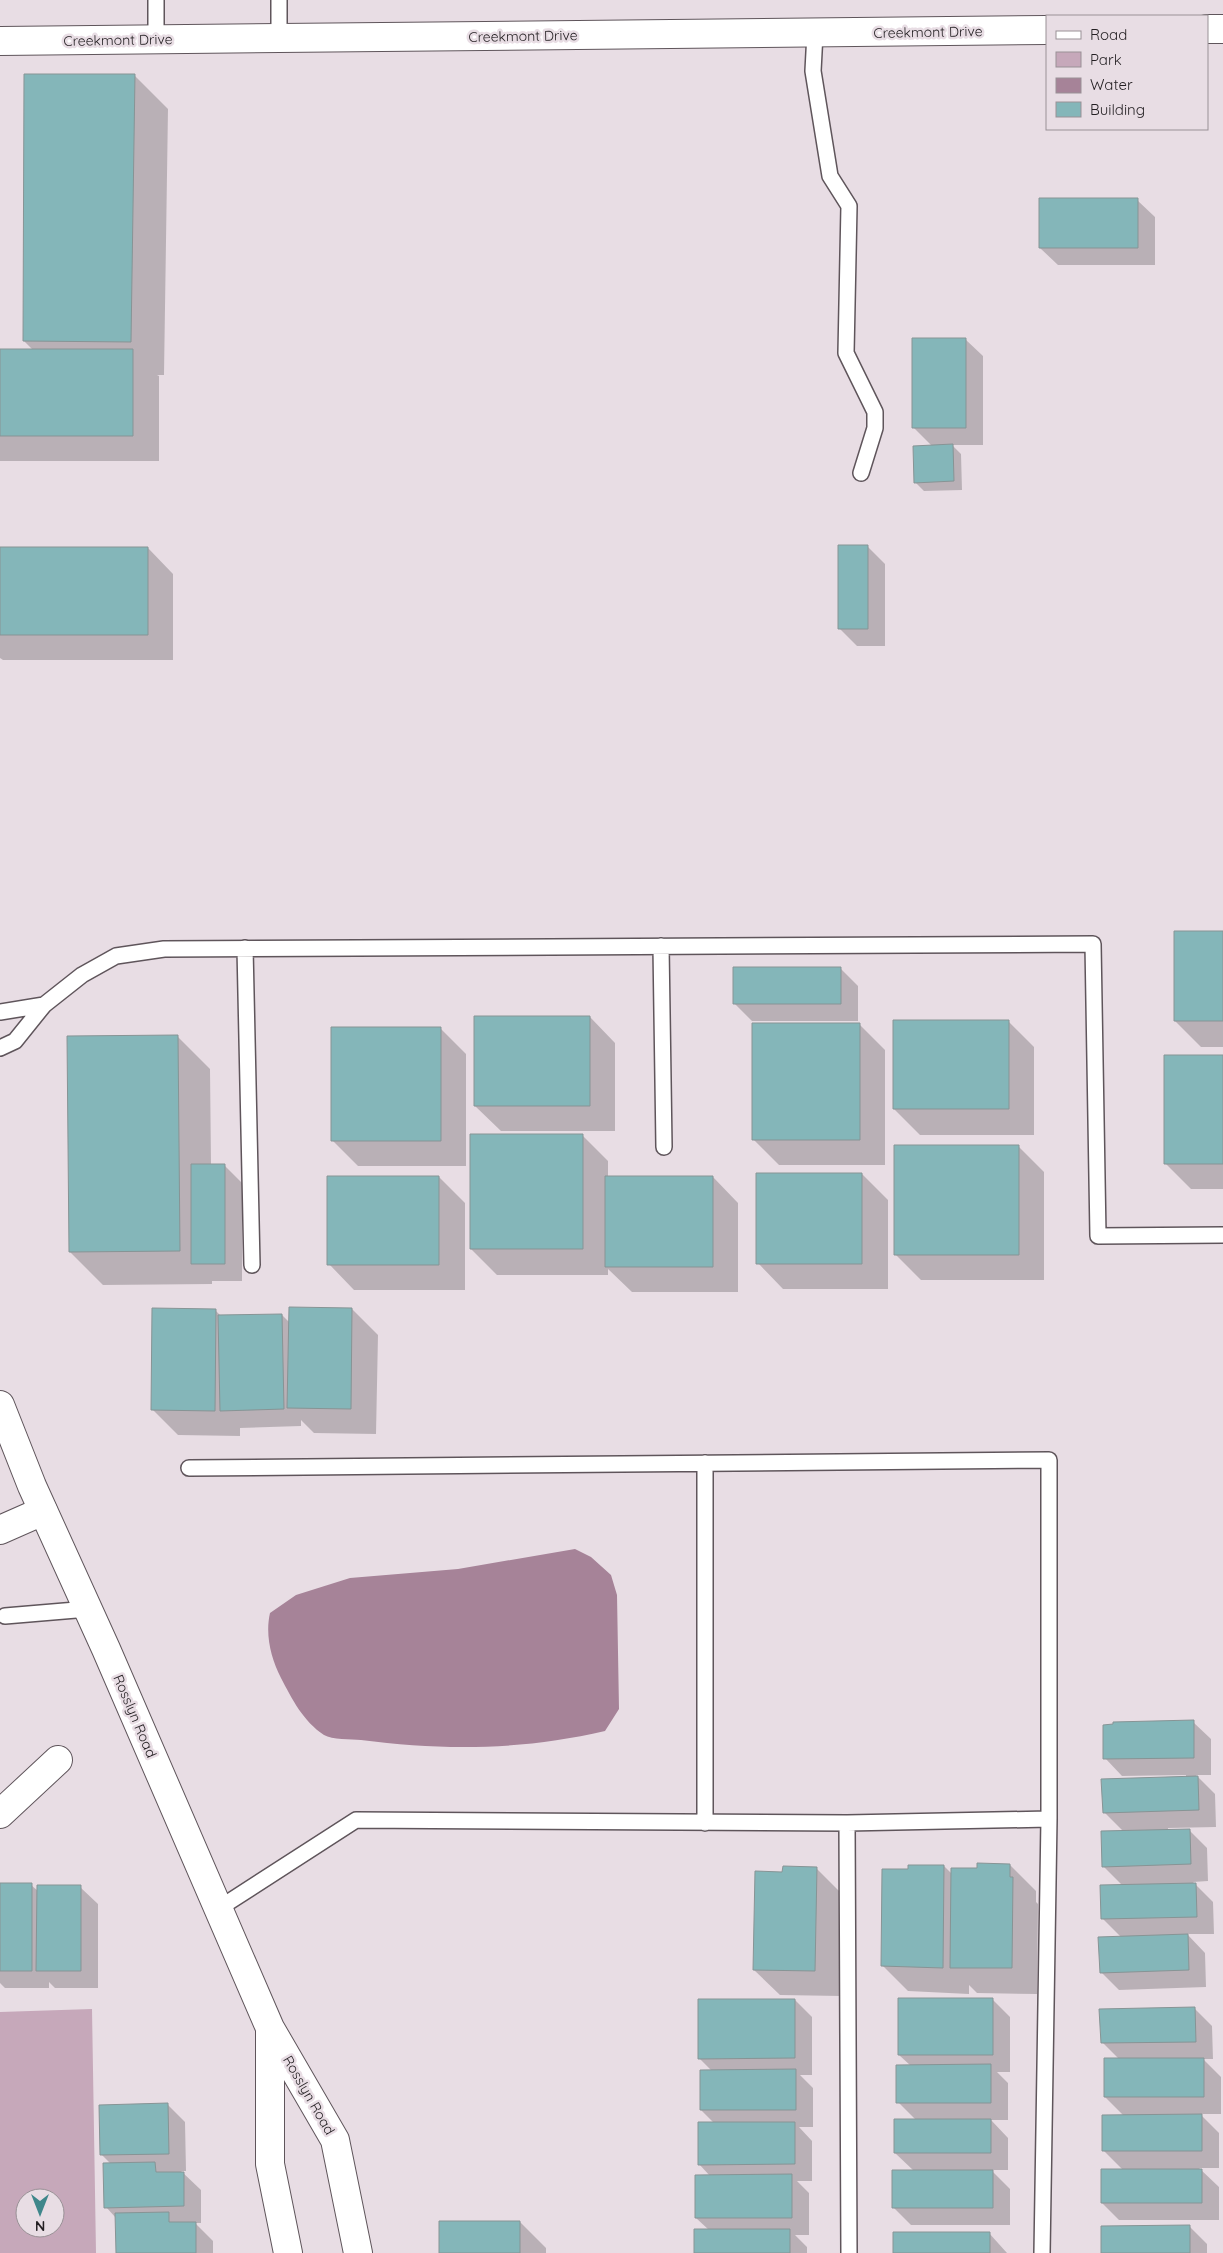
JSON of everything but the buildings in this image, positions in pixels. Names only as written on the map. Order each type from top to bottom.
[{"type":"street","points":[[1208,29],[1223,29]]},
{"type":"street","name":"Creekmont Drive","points":[[0,41],[1046,30]]},
{"type":"street","name":"Rosslyn Road","points":[[0,1405],[43,1511],[270,2028],[335,2140],[358,2253]]},
{"type":"street","points":[[0,1530],[43,1511]]},
{"type":"street","points":[[0,1814],[58,1760]]},
{"type":"street","name":"Rosslyn Road","points":[[270,2028],[270,2164],[288,2253]]},
{"type":"lane","points":[[156,0],[156,40]]},
{"type":"lane","points":[[279,0],[279,38]]},
{"type":"lane","points":[[815,33],[813,71],[830,176],[849,206],[846,353],[875,412],[875,428],[861,474]]},
{"type":"lane","points":[[0,1048],[15,1041],[44,1005],[82,975],[116,956],[164,949],[1093,944],[1098,1236],[1223,1235]]},
{"type":"lane","points":[[661,946],[664,1146]]},
{"type":"lane","points":[[245,948],[252,1265]]},
{"type":"lane","points":[[0,1012],[44,1005]]},
{"type":"lane","points":[[189,1468],[1049,1460],[1049,1819],[1042,2253]]},
{"type":"lane","points":[[705,1463],[705,1823]]},
{"type":"lane","points":[[5,1616],[88,1610]]},
{"type":"lane","points":[[218,1909],[356,1820],[847,1823],[1049,1819]]},
{"type":"lane","points":[[847,1823],[849,2253]]},
{"type":"green space","points":[[92,2009],[96,2253],[0,2253],[0,2012]]},
{"type":"water","points":[[575,1549],[591,1557],[611,1575],[617,1595],[619,1709],[605,1731],[544,1742],[484,1747],[423,1746],[332,1738],[324,1735],[304,1716],[289,1694],[274,1662],[268,1630],[270,1613],[296,1595],[350,1578],[458,1569]]}]
